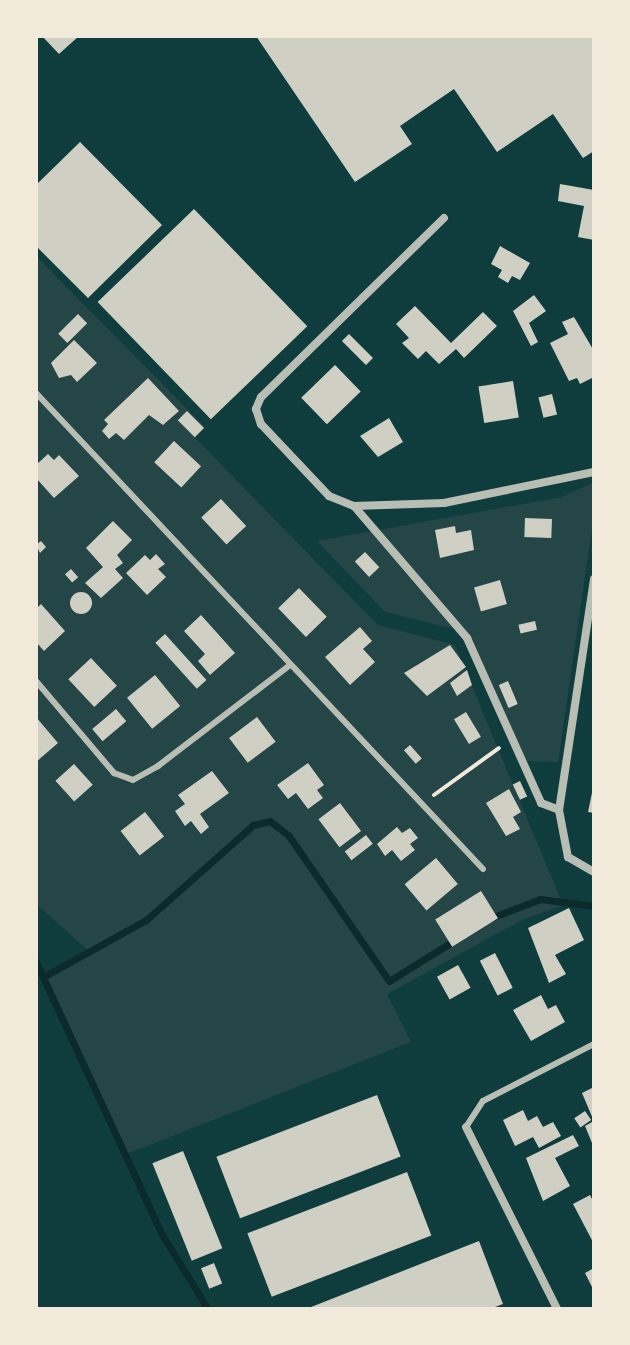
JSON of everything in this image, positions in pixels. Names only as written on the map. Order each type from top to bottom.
[{"type":"street","points":[[444,218],[261,397],[256,409],[261,424],[329,496],[354,506],[444,503],[594,472]]},
{"type":"street","points":[[354,506],[467,638],[510,740],[541,803],[559,810]]},
{"type":"street","points":[[594,579],[559,810],[568,857],[594,872]]},
{"type":"street","points":[[466,1127],[557,1309]]},
{"type":"lane","points":[[36,393],[483,869]]},
{"type":"lane","points":[[36,681],[114,773],[133,780],[158,766],[290,665]]},
{"type":"lane","points":[[466,1127],[483,1101],[594,1044]]},
{"type":"path","points":[[421,804],[510,740]]},
{"type":"shaded area","points":[[36,256],[205,427],[195,438],[378,625],[455,645],[563,905],[522,920],[387,994],[411,1042],[124,1155],[43,977],[89,951],[36,904]]},
{"type":"shaded area","points":[[594,482],[594,515],[558,762],[527,761],[465,632],[385,612],[317,541],[562,497]]},
{"type":"building","points":[[42,36],[79,36],[59,54]]},
{"type":"building","points":[[256,36],[594,36],[594,151],[583,158],[553,114],[497,152],[454,89],[400,126],[412,144],[355,182]]},
{"type":"building","points":[[80,142],[162,225],[88,298],[36,246],[36,185]]},
{"type":"building","points":[[560,184],[594,190],[594,240],[578,237],[584,206],[558,201]]},
{"type":"building","points":[[194,209],[307,326],[211,419],[98,302]]},
{"type":"building","points":[[500,246],[530,263],[520,280],[512,276],[508,283],[498,277],[502,270],[491,264]]},
{"type":"building","points":[[534,295],[546,311],[529,323],[538,342],[531,346],[513,311]]},
{"type":"building","points":[[415,306],[451,343],[483,312],[497,326],[464,358],[456,349],[439,364],[426,351],[418,359],[402,343],[409,338],[396,324]]},
{"type":"building","points":[[78,314],[87,323],[67,343],[58,334]]},
{"type":"building","points":[[574,317],[594,351],[594,377],[580,384],[577,378],[569,381],[550,343],[568,334],[562,322]]},
{"type":"building","points":[[349,334],[373,358],[366,365],[342,341]]},
{"type":"building","points":[[74,340],[97,363],[77,382],[71,375],[59,378],[51,363]]},
{"type":"building","points":[[335,365],[361,392],[327,424],[301,398]]},
{"type":"building","points":[[148,378],[179,411],[163,425],[149,415],[124,440],[116,433],[109,439],[102,431],[108,424],[104,420]]},
{"type":"building","points":[[513,381],[519,418],[484,423],[478,386]]},
{"type":"building","points":[[552,394],[557,414],[543,418],[538,397]]},
{"type":"building","points":[[187,411],[204,428],[195,437],[178,420]]},
{"type":"building","points":[[389,418],[403,442],[378,457],[360,436]]},
{"type":"building","points":[[174,441],[201,466],[181,487],[154,462]]},
{"type":"building","points":[[48,454],[54,460],[59,455],[79,476],[54,498],[36,478],[36,465]]},
{"type":"building","points":[[221,499],[246,526],[226,544],[201,517]]},
{"type":"building","points":[[525,518],[552,519],[551,538],[524,537]]},
{"type":"building","points":[[113,521],[132,540],[117,555],[123,563],[115,569],[123,578],[101,598],[85,583],[103,567],[86,548]]},
{"type":"building","points":[[455,526],[456,533],[471,530],[474,550],[440,558],[435,530]]},
{"type":"building","points":[[41,541],[46,547],[40,553],[36,545]]},
{"type":"building","points":[[365,552],[379,567],[369,577],[355,562]]},
{"type":"building","points":[[156,554],[165,564],[158,569],[166,577],[147,595],[126,573],[145,555],[150,560]]},
{"type":"building","points":[[71,569],[78,577],[72,583],[65,574]]},
{"type":"building","points":[[500,580],[507,604],[481,611],[474,587]]},
{"type":"building","points":[[299,588],[327,617],[306,637],[278,608]]},
{"type":"building","points":[[81,592],[89,595],[92,603],[89,611],[81,614],[73,611],[70,603],[73,595]]},
{"type":"building","points":[[41,604],[65,631],[44,651],[36,642],[36,609]]},
{"type":"building","points":[[201,615],[235,653],[210,675],[198,661],[205,654],[184,631]]},
{"type":"building","points":[[535,621],[537,630],[520,634],[518,625]]},
{"type":"building","points":[[360,627],[372,641],[363,649],[375,662],[350,685],[325,657]]},
{"type":"building","points":[[165,634],[206,680],[197,689],[155,643]]},
{"type":"building","points":[[450,645],[466,667],[427,696],[404,673]]},
{"type":"building","points":[[91,658],[117,686],[94,707],[68,679]]},
{"type":"building","points":[[467,670],[472,685],[457,696],[450,683]]},
{"type":"building","points":[[155,675],[180,706],[152,729],[127,698]]},
{"type":"building","points":[[508,681],[518,704],[509,708],[499,685]]},
{"type":"building","points":[[116,709],[126,721],[103,741],[92,729]]},
{"type":"building","points":[[466,712],[481,737],[469,744],[454,719]]},
{"type":"building","points":[[36,717],[58,743],[36,762]]},
{"type":"building","points":[[257,717],[276,742],[248,763],[229,738]]},
{"type":"building","points":[[410,745],[422,759],[416,764],[404,750]]},
{"type":"building","points":[[308,763],[324,785],[317,790],[323,798],[308,809],[296,793],[288,799],[277,785]]},
{"type":"building","points":[[74,764],[93,785],[74,802],[55,781]]},
{"type":"building","points":[[212,771],[229,793],[200,814],[209,827],[201,834],[191,821],[185,826],[175,811],[185,804],[178,795]]},
{"type":"building","points":[[520,781],[527,796],[520,800],[513,784]]},
{"type":"building","points":[[594,783],[594,813],[588,812]]},
{"type":"building","points":[[509,789],[521,812],[513,817],[520,829],[506,836],[486,803]]},
{"type":"building","points":[[340,803],[361,831],[340,847],[318,819]]},
{"type":"building","points":[[145,812],[164,836],[140,856],[121,831]]},
{"type":"building","points":[[397,827],[402,833],[410,828],[418,838],[410,844],[415,850],[401,861],[392,850],[385,856],[377,844]]},
{"type":"building","points":[[366,835],[373,844],[351,860],[345,852]]},
{"type":"building","points":[[436,858],[458,884],[426,910],[405,884]]},
{"type":"building","points":[[481,891],[498,918],[452,947],[435,920]]},
{"type":"building","points":[[569,908],[584,940],[555,955],[566,974],[549,983],[528,928]]},
{"type":"building","points":[[495,953],[513,988],[498,995],[480,961]]},
{"type":"building","points":[[458,965],[471,988],[450,999],[437,977]]},
{"type":"building","points":[[541,995],[548,1009],[556,1005],[565,1022],[531,1041],[513,1010]]},
{"type":"building","points":[[592,1088],[594,1092],[593,1119],[582,1093]]},
{"type":"building","points":[[377,1095],[401,1157],[240,1218],[216,1157]]},
{"type":"building","points":[[523,1110],[528,1121],[537,1116],[543,1127],[553,1122],[561,1136],[539,1148],[533,1137],[515,1146],[503,1120]]},
{"type":"building","points":[[585,1111],[591,1120],[580,1127],[574,1118]]},
{"type":"building","points":[[592,1122],[594,1142],[592,1143],[585,1126]]},
{"type":"building","points":[[573,1135],[579,1146],[555,1158],[570,1186],[543,1201],[526,1158]]},
{"type":"building","points":[[183,1151],[222,1248],[192,1261],[152,1163]]},
{"type":"building","points":[[407,1172],[431,1235],[272,1297],[247,1233]]},
{"type":"building","points":[[590,1195],[594,1203],[594,1244],[573,1204]]},
{"type":"building","points":[[479,1241],[503,1304],[490,1309],[306,1309]]},
{"type":"building","points":[[214,1263],[222,1283],[209,1289],[201,1268]]},
{"type":"building","points":[[594,1268],[594,1291],[585,1273]]},
{"type":"waterway","points":[[43,977],[146,920],[253,825],[270,821],[289,836],[389,981],[458,938]]},
{"type":"waterway","points":[[488,919],[540,899],[594,906]]},
{"type":"waterway","points":[[36,962],[161,1233],[208,1309]]}]
